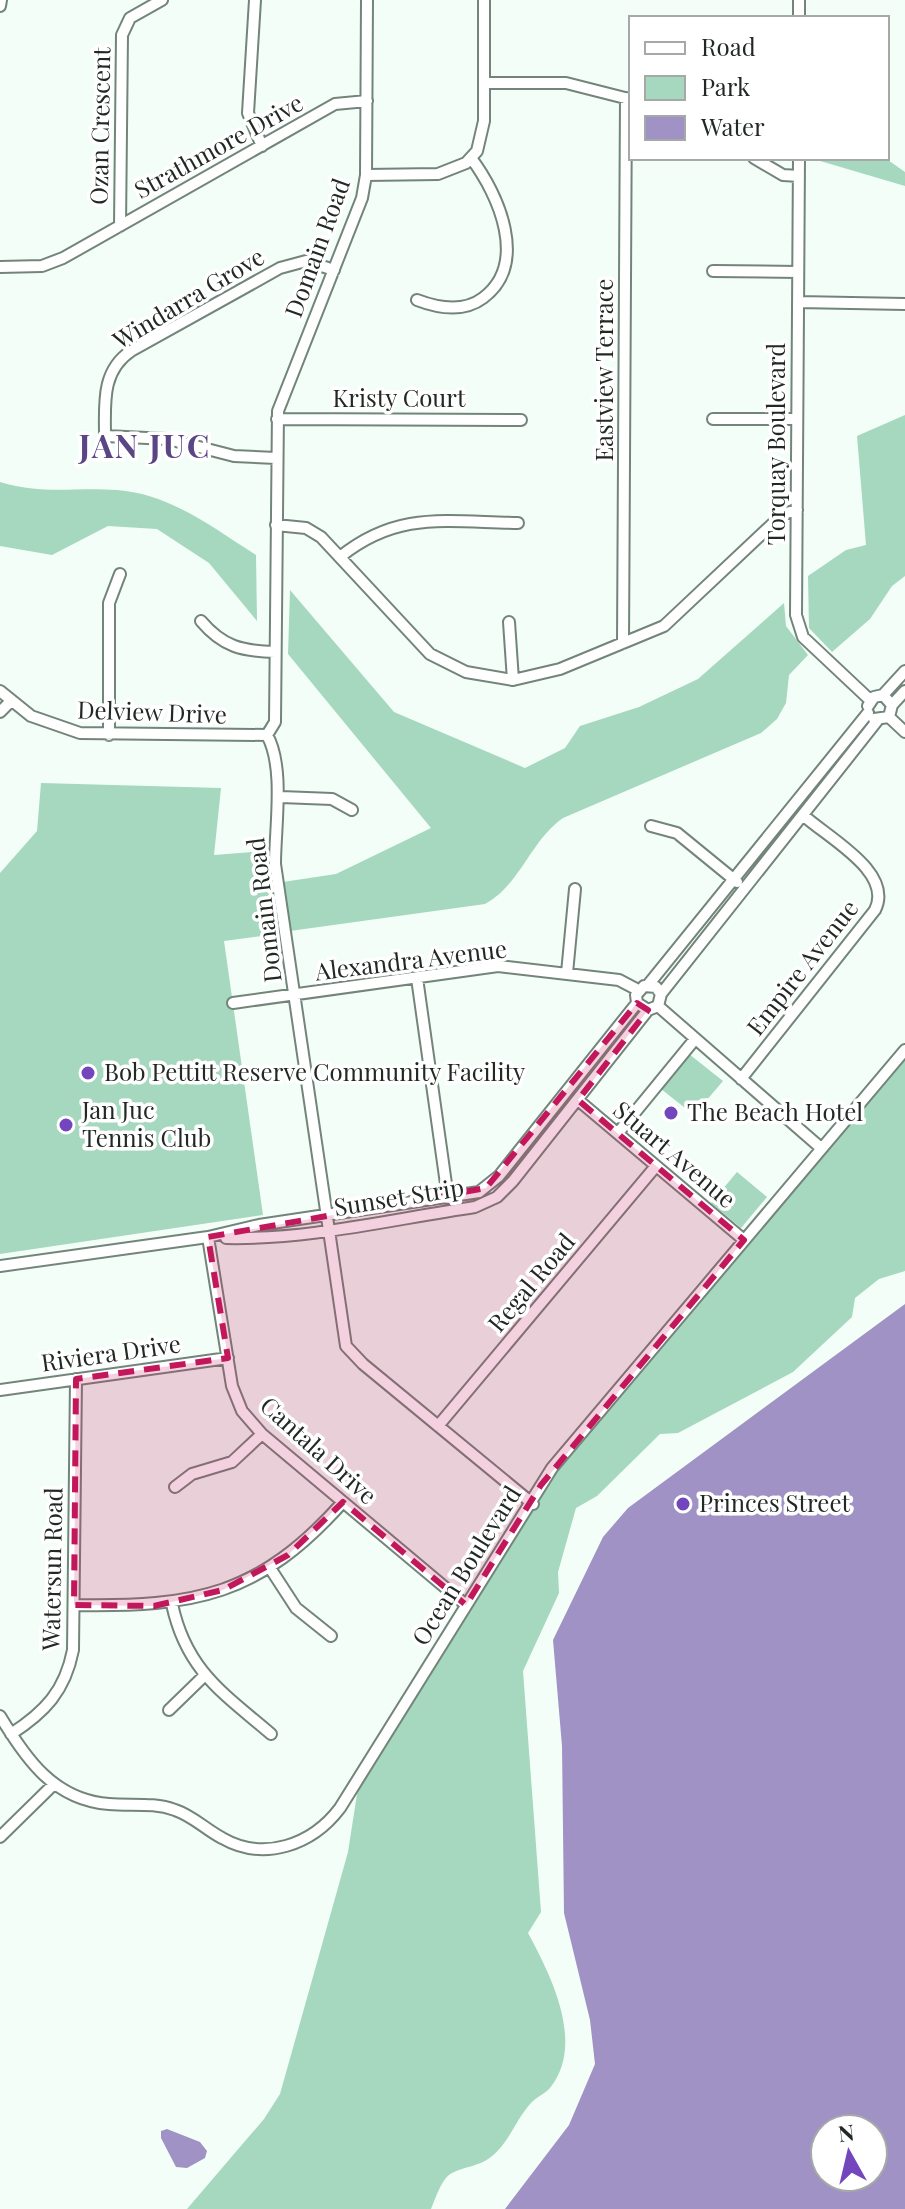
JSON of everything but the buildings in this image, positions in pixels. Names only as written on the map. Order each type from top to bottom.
[{"type":"street","name":"Ozan Crescent","points":[[120,226],[122,35],[130,18],[162,0]]},
{"type":"street","points":[[255,0],[248,113],[262,146]]},
{"type":"street","points":[[367,0],[367,101]]},
{"type":"street","points":[[366,175],[438,174],[471,158],[483,131],[484,0]]},
{"type":"street","points":[[484,83],[566,83],[628,99]]},
{"type":"street","name":"Eastview Terrace","points":[[623,643],[628,99]]},
{"type":"street","name":"Strathmore Drive","points":[[0,267],[52,263],[335,104],[367,101]]},
{"type":"street","name":"Domain Road","points":[[367,101],[366,175],[358,210],[282,394],[277,419],[275,722],[267,735],[275,752],[274,777],[281,797],[275,814],[275,864],[346,1346],[533,1504]]},
{"type":"street","points":[[417,300],[440,307],[468,306],[487,296],[500,279],[506,253],[501,215],[488,180],[471,158]]},
{"type":"street","points":[[757,160],[783,175],[799,176]]},
{"type":"street","name":"Torquay Boulevard","points":[[799,160],[796,615],[800,631],[817,651],[870,700]]},
{"type":"street","name":"Windarra Grove","points":[[276,458],[234,456],[168,439],[105,436],[107,382],[123,357],[280,268],[306,261],[334,270]]},
{"type":"street","points":[[713,271],[798,272]]},
{"type":"street","points":[[798,302],[905,304]]},
{"type":"street","name":"Kristy Court","points":[[277,419],[521,420]]},
{"type":"street","points":[[713,419],[797,419]]},
{"type":"street","points":[[276,525],[295,525],[313,531],[430,654],[466,672],[513,680],[542,675],[671,622],[783,514],[797,510]]},
{"type":"street","points":[[340,557],[360,541],[404,523],[518,523]]},
{"type":"street","points":[[109,735],[109,603],[120,574]]},
{"type":"street","points":[[201,621],[215,638],[231,647],[275,652]]},
{"type":"street","points":[[509,622],[513,680]]},
{"type":"street","points":[[656,1003],[637,1003],[643,988],[868,713],[870,700],[883,695],[905,671]]},
{"type":"street","name":"Delview Drive","points":[[0,691],[10,702],[53,726],[109,735],[267,735]]},
{"type":"street","points":[[889,717],[892,705],[905,691]]},
{"type":"street","points":[[883,695],[892,705]]},
{"type":"street","points":[[0,712],[10,702]]},
{"type":"street","points":[[868,713],[877,721],[889,717]]},
{"type":"street","points":[[889,717],[905,732]]},
{"type":"street","name":"Sunset Strip","points":[[208,1237],[253,1238],[475,1207],[505,1191],[877,721]]},
{"type":"street","points":[[281,797],[332,799],[352,810]]},
{"type":"street","name":"Empire Avenue","points":[[741,1079],[875,910],[880,898],[874,875],[803,815]]},
{"type":"street","points":[[651,826],[677,833],[745,888]]},
{"type":"street","points":[[567,973],[575,889]]},
{"type":"street","name":"Alexandra Avenue","points":[[233,1003],[498,966],[619,980],[643,988]]},
{"type":"street","points":[[417,978],[448,1198]]},
{"type":"street","points":[[643,988],[695,1039],[821,1148]]},
{"type":"street","name":"Sunset Strip","points":[[0,1266],[208,1237],[326,1214],[479,1192],[493,1183],[637,1003]]},
{"type":"street","points":[[618,1133],[695,1039]]},
{"type":"street","name":"Ocean Boulevard","points":[[0,1716],[30,1762],[54,1784],[105,1804],[149,1804],[175,1809],[223,1839],[243,1846],[268,1849],[301,1841],[326,1825],[340,1808],[466,1605],[533,1504],[552,1468],[905,1050]]},
{"type":"street","name":"Stuart Avenue","points":[[578,1100],[744,1240]]},
{"type":"street","name":"Regal Road","points":[[438,1426],[656,1166]]},
{"type":"street","name":"Cantala Drive","points":[[208,1237],[236,1399],[262,1434],[466,1605]]},
{"type":"street","name":"Riviera Drive","points":[[0,1390],[228,1358]]},
{"type":"street","name":"Watersun Road","points":[[11,1734],[40,1715],[62,1687],[73,1650],[76,1379]]},
{"type":"street","points":[[175,1487],[192,1474],[232,1462],[262,1434]]},
{"type":"street","points":[[74,1605],[172,1604],[223,1590],[270,1568],[312,1535],[343,1502]]},
{"type":"street","points":[[270,1568],[296,1608],[331,1636]]},
{"type":"street","points":[[172,1604],[183,1644],[204,1676],[271,1734]]},
{"type":"street","points":[[169,1710],[204,1676]]},
{"type":"street","points":[[0,1837],[54,1784]]},
{"type":"highlighted area","points":[[637,1003],[648,1010],[578,1100],[744,1240],[541,1485],[466,1605],[343,1502],[288,1555],[223,1590],[154,1606],[74,1605],[76,1379],[228,1358],[208,1237],[486,1188]]},
{"type":"green space","points":[[817,160],[888,160],[905,172],[905,186]]},
{"type":"green space","points":[[905,415],[905,576],[892,586],[870,619],[832,652],[809,628],[808,576],[846,550],[866,545],[857,436]]},
{"type":"green space","points":[[0,482],[44,489],[101,489],[136,493],[173,505],[207,523],[256,555],[257,621],[209,563],[157,529],[108,526],[52,555],[0,546]]},
{"type":"green space","points":[[290,590],[394,712],[525,768],[565,748],[580,726],[639,707],[698,679],[784,603],[786,626],[808,655],[789,675],[786,703],[777,719],[761,733],[563,818],[542,838],[508,885],[485,904],[290,931],[283,882],[336,874],[431,828],[288,654]]},
{"type":"green space","points":[[41,783],[221,788],[214,855],[265,851],[265,875],[278,934],[224,941],[263,1215],[0,1254],[0,873],[37,831]]},
{"type":"green space","points":[[905,1050],[905,1271],[879,1279],[855,1298],[852,1317],[793,1372],[678,1433],[660,1434],[597,1496],[576,1508],[558,1572],[559,1593],[523,1671],[541,1912],[528,1933],[554,1988],[565,2030],[565,2051],[560,2070],[550,2088],[531,2103],[503,2145],[491,2157],[448,2176],[431,2209],[187,2209],[264,2119],[280,2094],[348,1852],[360,1775],[541,1485]]},
{"type":"green space","points":[[689,1054],[723,1081],[694,1115],[661,1089]]},
{"type":"green space","points":[[737,1172],[767,1197],[741,1228],[711,1203]]},
{"type":"water","points":[[905,1304],[905,2209],[505,2209],[569,2125],[595,2064],[590,2020],[564,1913],[562,1746],[553,1640],[603,1537],[628,1508]]},
{"type":"water","points":[[167,2129],[200,2142],[207,2151],[205,2158],[187,2168],[176,2167],[161,2138],[161,2131]]},
{"type":"place","name":"Bob Pettitt Reserve Community Facility","points":[[88,1073]]},
{"type":"place","name":"The Beach Hotel","points":[[671,1113]]},
{"type":"place","name":"Jan Juc Tennis Club","points":[[66,1125]]},
{"type":"place","name":"Princes Street","points":[[683,1504]]},
{"type":"district","name":"JAN JUC","points":[[145,447]]}]
